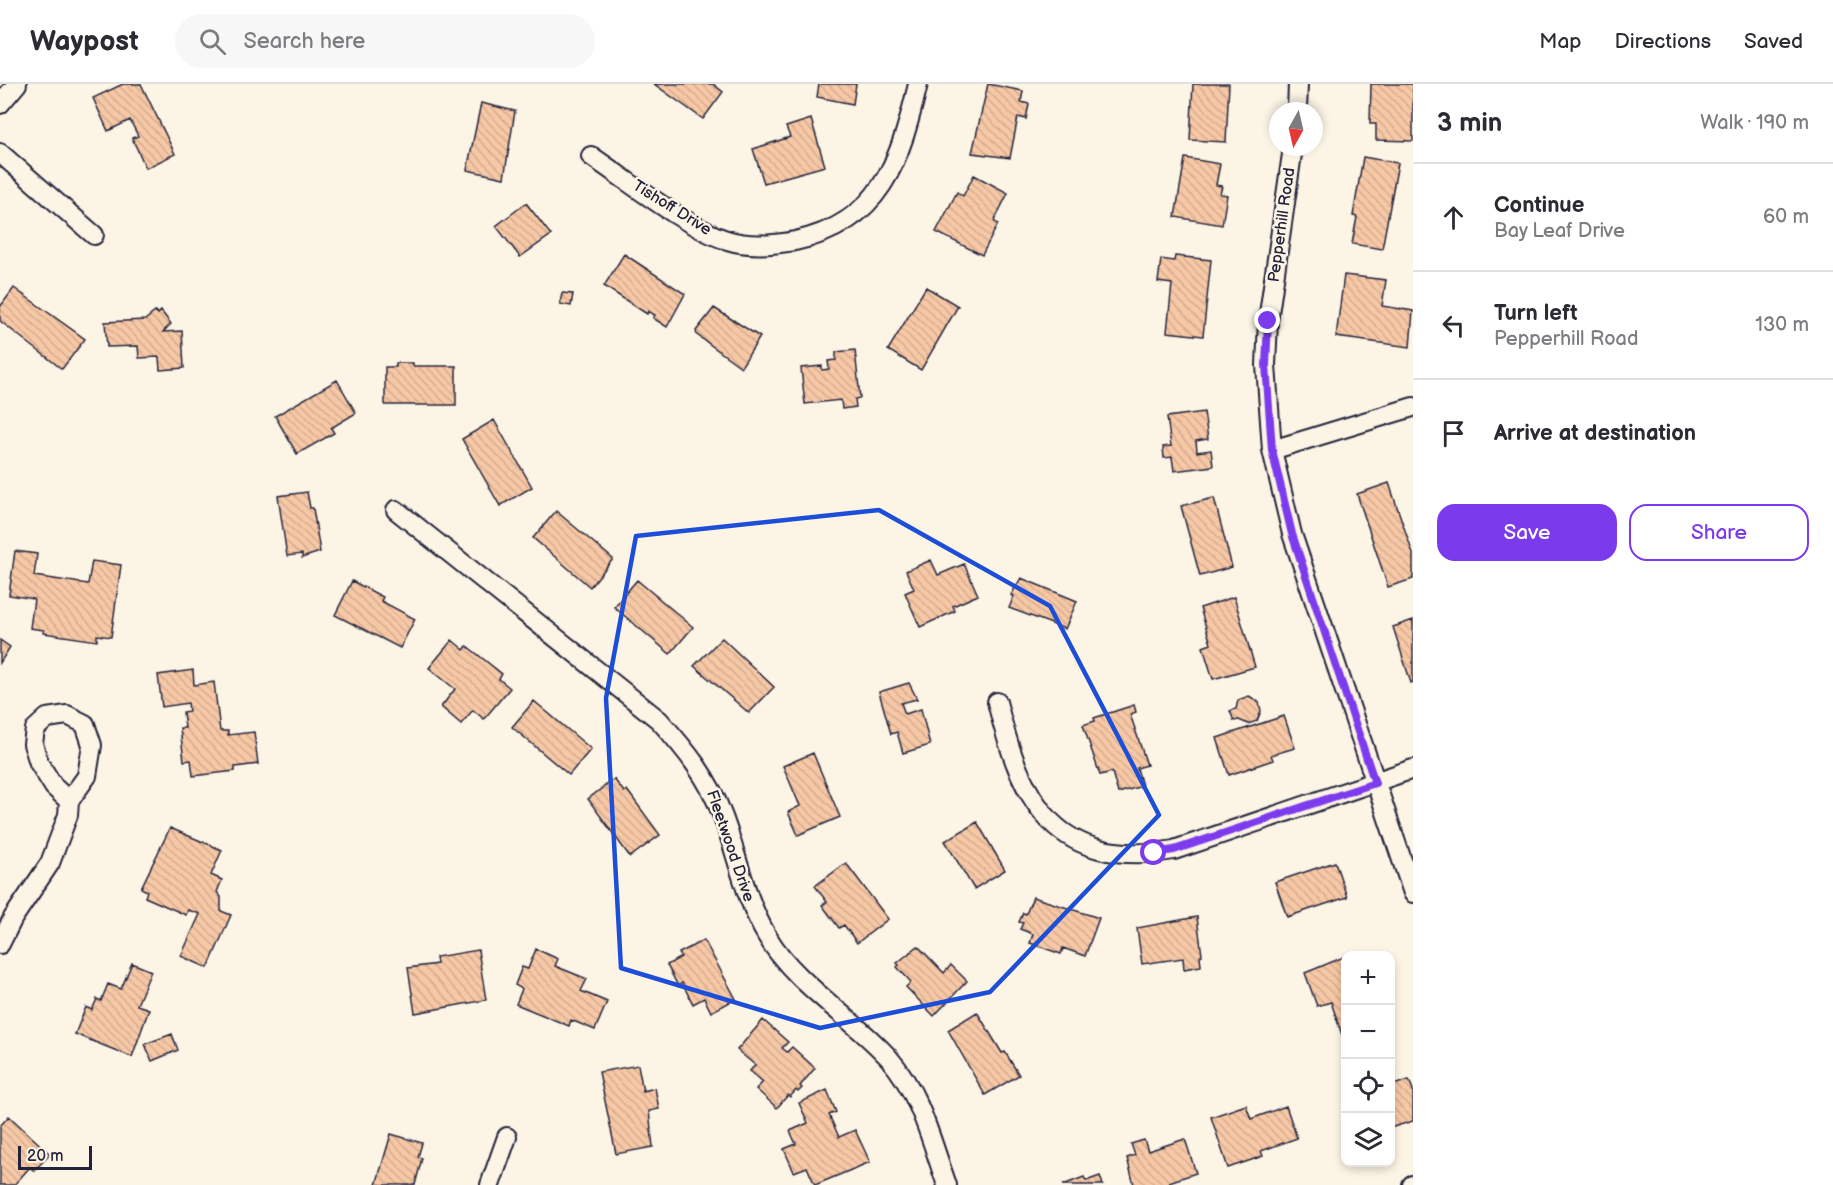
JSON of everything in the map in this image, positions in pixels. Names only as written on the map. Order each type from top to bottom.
[{"type":"street","points":[[0,104],[17,84]]},
{"type":"street","name":"Tishoff Drive","points":[[591,156],[703,230],[727,240],[750,244],[778,244],[813,237],[821,235],[855,215],[887,179],[908,125],[918,84]]},
{"type":"street","points":[[1297,102],[1298,84]]},
{"type":"street","points":[[0,153],[94,235]]},
{"type":"street","name":"Pepperhill Road","points":[[1292,156],[1268,321],[1266,365],[1272,450],[1292,534],[1413,893]]},
{"type":"street","points":[[1272,450],[1413,407]]},
{"type":"street","name":"Fleetwood Drive","points":[[396,510],[659,720],[690,753],[707,780],[723,816],[744,886],[768,938],[802,977],[890,1059],[913,1094],[927,1123],[947,1185]]},
{"type":"street","points":[[997,702],[1008,747],[1029,795],[1047,820],[1064,835],[1103,850],[1133,854],[1174,850],[1413,769]]},
{"type":"street","points":[[0,944],[12,918],[50,863],[68,815],[69,801]]},
{"type":"street","points":[[490,1185],[507,1137]]},
{"type":"highlighted area","points":[[879,510],[1050,606],[1159,815],[990,992],[820,1028],[621,968],[606,698],[636,536]]},
{"type":"building","points":[[123,84],[141,84],[175,154],[146,168],[132,138],[138,136],[130,120],[108,131],[93,98]]},
{"type":"building","points":[[654,84],[713,84],[723,92],[703,119]]},
{"type":"building","points":[[819,84],[856,84],[853,104],[817,97]]},
{"type":"building","points":[[988,84],[1023,91],[1021,102],[1029,104],[1026,119],[1018,117],[1010,158],[972,153]]},
{"type":"building","points":[[1193,84],[1229,84],[1226,142],[1190,140]]},
{"type":"building","points":[[1371,84],[1413,84],[1413,141],[1376,140],[1376,124],[1370,124]]},
{"type":"building","points":[[481,103],[515,111],[504,178],[467,170]]},
{"type":"building","points":[[811,119],[825,166],[764,183],[753,149],[790,137],[786,127]]},
{"type":"building","points":[[1363,157],[1398,163],[1382,249],[1352,244],[1357,217],[1353,216]]},
{"type":"building","points":[[1185,158],[1220,164],[1216,185],[1222,186],[1220,194],[1227,195],[1222,225],[1175,217]]},
{"type":"building","points":[[974,175],[1008,193],[994,221],[998,224],[982,255],[936,232],[957,192],[963,196]]},
{"type":"building","points":[[526,203],[551,235],[520,257],[496,226]]},
{"type":"building","points":[[624,254],[685,294],[667,327],[653,318],[655,315],[648,311],[647,314],[604,286]]},
{"type":"building","points":[[1175,256],[1211,260],[1203,336],[1167,332],[1172,284],[1158,282],[1161,259],[1174,261]]},
{"type":"building","points":[[1344,275],[1386,280],[1382,306],[1413,311],[1410,347],[1336,337]]},
{"type":"building","points":[[926,287],[958,306],[921,370],[888,350]]},
{"type":"building","points":[[14,288],[85,339],[62,369],[0,321],[0,307]]},
{"type":"building","points":[[562,293],[573,294],[571,306],[560,304]]},
{"type":"building","points":[[714,308],[760,337],[741,367],[697,335],[696,331]]},
{"type":"building","points":[[156,311],[158,314],[161,311],[171,324],[163,332],[182,331],[184,368],[160,370],[159,357],[139,358],[138,346],[107,347],[105,322],[145,320]]},
{"type":"building","points":[[855,350],[860,398],[855,399],[856,407],[842,409],[841,400],[805,404],[801,368],[822,366],[822,370],[829,369],[828,361],[836,360],[836,352]]},
{"type":"building","points":[[396,363],[413,363],[413,366],[456,366],[456,405],[385,405],[385,367],[396,367]]},
{"type":"building","points":[[337,380],[356,413],[331,428],[334,433],[297,454],[275,416]]},
{"type":"building","points":[[1204,412],[1208,439],[1196,441],[1197,452],[1211,450],[1213,466],[1174,471],[1172,457],[1164,458],[1163,447],[1171,446],[1167,417]]},
{"type":"building","points":[[494,420],[532,487],[500,506],[462,439]]},
{"type":"building","points":[[1389,483],[1413,554],[1413,579],[1388,587],[1357,494]]},
{"type":"building","points":[[307,492],[310,508],[313,508],[320,552],[302,558],[302,554],[287,556],[278,496]]},
{"type":"building","points":[[1214,498],[1232,567],[1200,576],[1181,506]]},
{"type":"building","points":[[556,511],[613,559],[590,587],[533,538]]},
{"type":"building","points":[[15,551],[37,554],[34,576],[88,584],[92,561],[121,565],[111,637],[97,635],[97,641],[43,633],[44,630],[30,628],[34,599],[9,595]]},
{"type":"building","points":[[931,560],[938,575],[964,564],[978,595],[953,606],[955,611],[920,627],[905,593],[914,589],[906,571]]},
{"type":"building","points":[[1021,578],[1077,601],[1065,629],[1009,608],[1014,596],[1011,595]]},
{"type":"building","points":[[637,580],[693,627],[670,654],[614,607]]},
{"type":"building","points":[[352,581],[383,597],[381,601],[415,619],[400,648],[335,615]]},
{"type":"building","points":[[1234,597],[1255,667],[1213,679],[1203,647],[1211,644],[1200,608]]},
{"type":"building","points":[[1413,620],[1413,682],[1411,683],[1393,627]]},
{"type":"building","points":[[722,638],[774,687],[749,713],[694,666]]},
{"type":"building","points":[[0,640],[10,647],[0,663]]},
{"type":"building","points":[[452,640],[464,650],[467,646],[502,674],[499,679],[510,688],[484,719],[473,710],[461,724],[441,707],[455,689],[429,668]]},
{"type":"building","points":[[193,670],[194,685],[214,682],[220,731],[228,731],[228,735],[254,732],[258,764],[235,767],[235,771],[193,776],[191,760],[184,761],[180,728],[185,728],[183,712],[189,711],[188,703],[162,707],[158,675]]},
{"type":"building","points":[[909,683],[917,699],[901,703],[905,714],[921,709],[930,745],[903,753],[897,732],[891,734],[879,692]]},
{"type":"building","points":[[1249,696],[1259,702],[1261,711],[1257,721],[1248,724],[1239,720],[1234,721],[1230,711],[1236,709],[1238,700]]},
{"type":"building","points":[[534,701],[591,749],[569,775],[512,727]]},
{"type":"building","points":[[1134,705],[1136,712],[1130,714],[1147,765],[1137,768],[1142,786],[1118,793],[1112,772],[1100,775],[1083,725],[1095,721],[1094,718]]},
{"type":"building","points":[[1284,716],[1295,748],[1271,755],[1273,760],[1229,775],[1217,738]]},
{"type":"building","points":[[813,753],[840,817],[798,835],[788,812],[800,806],[783,766]]},
{"type":"building","points":[[614,779],[624,792],[627,790],[660,835],[630,857],[588,799]]},
{"type":"building","points":[[977,822],[1005,870],[974,889],[945,841]]},
{"type":"building","points":[[170,828],[222,850],[211,875],[222,880],[217,892],[221,897],[221,911],[231,915],[208,968],[181,956],[200,914],[188,910],[186,915],[145,897],[147,891],[141,888]]},
{"type":"building","points":[[1335,862],[1347,897],[1287,917],[1275,882]]},
{"type":"building","points":[[846,863],[888,919],[857,943],[844,925],[839,928],[822,905],[827,902],[815,886]]},
{"type":"building","points":[[1033,897],[1099,918],[1085,956],[1063,948],[1061,954],[1030,943],[1033,934],[1020,929],[1023,923],[1019,922],[1023,913],[1026,914]]},
{"type":"building","points":[[1197,917],[1202,955],[1200,956],[1201,966],[1184,969],[1183,958],[1142,964],[1137,928]]},
{"type":"building","points":[[704,940],[736,999],[711,1012],[704,998],[693,1004],[682,983],[678,986],[667,965],[681,957],[679,953]]},
{"type":"building","points":[[918,946],[944,973],[951,965],[967,981],[934,1016],[906,987],[911,982],[897,967],[899,965],[897,963]]},
{"type":"building","points":[[536,949],[558,959],[555,966],[587,979],[581,991],[607,1002],[595,1030],[571,1020],[569,1026],[516,1004],[522,989],[515,985],[522,967],[528,969]]},
{"type":"building","points":[[478,950],[486,1000],[415,1013],[408,968],[437,964],[436,957]]},
{"type":"building","points":[[1341,958],[1341,1032],[1331,1002],[1317,1006],[1305,973]]},
{"type":"building","points":[[132,963],[151,971],[137,1005],[149,1009],[132,1057],[75,1034],[86,1007],[92,1010],[97,999],[101,1001],[108,984],[121,989]]},
{"type":"building","points":[[977,1012],[1002,1053],[1005,1052],[1019,1075],[985,1095],[948,1030]]},
{"type":"building","points":[[763,1020],[788,1042],[782,1048],[787,1052],[792,1047],[815,1068],[800,1086],[802,1088],[798,1092],[796,1090],[790,1097],[788,1095],[777,1108],[756,1089],[763,1082],[750,1071],[755,1065],[737,1050]]},
{"type":"building","points":[[172,1034],[178,1050],[152,1061],[145,1044]]},
{"type":"building","points":[[638,1065],[643,1091],[655,1088],[659,1109],[649,1111],[653,1147],[616,1154],[599,1072]]},
{"type":"building","points":[[1409,1080],[1413,1090],[1413,1121],[1395,1126],[1395,1113],[1395,1084]]},
{"type":"building","points":[[827,1090],[836,1112],[829,1115],[839,1137],[855,1130],[870,1162],[815,1185],[807,1167],[794,1172],[784,1149],[796,1144],[790,1131],[808,1123],[799,1103]]},
{"type":"building","points":[[1246,1105],[1251,1119],[1286,1106],[1297,1138],[1261,1151],[1263,1156],[1228,1168],[1211,1117]]},
{"type":"building","points":[[9,1116],[50,1154],[34,1171],[30,1167],[14,1185],[0,1185],[0,1126]]},
{"type":"building","points":[[391,1134],[422,1143],[418,1157],[422,1158],[415,1185],[376,1185]]},
{"type":"building","points":[[1185,1139],[1196,1173],[1169,1182],[1170,1185],[1134,1185],[1127,1158],[1135,1155],[1131,1144],[1144,1140],[1148,1151]]},
{"type":"building","points":[[1100,1176],[1103,1185],[1063,1185],[1084,1177],[1086,1181]]},
{"type":"route","points":[[1154,853],[1174,850],[1375,783],[1292,534],[1272,450],[1266,365],[1268,321]]}]
